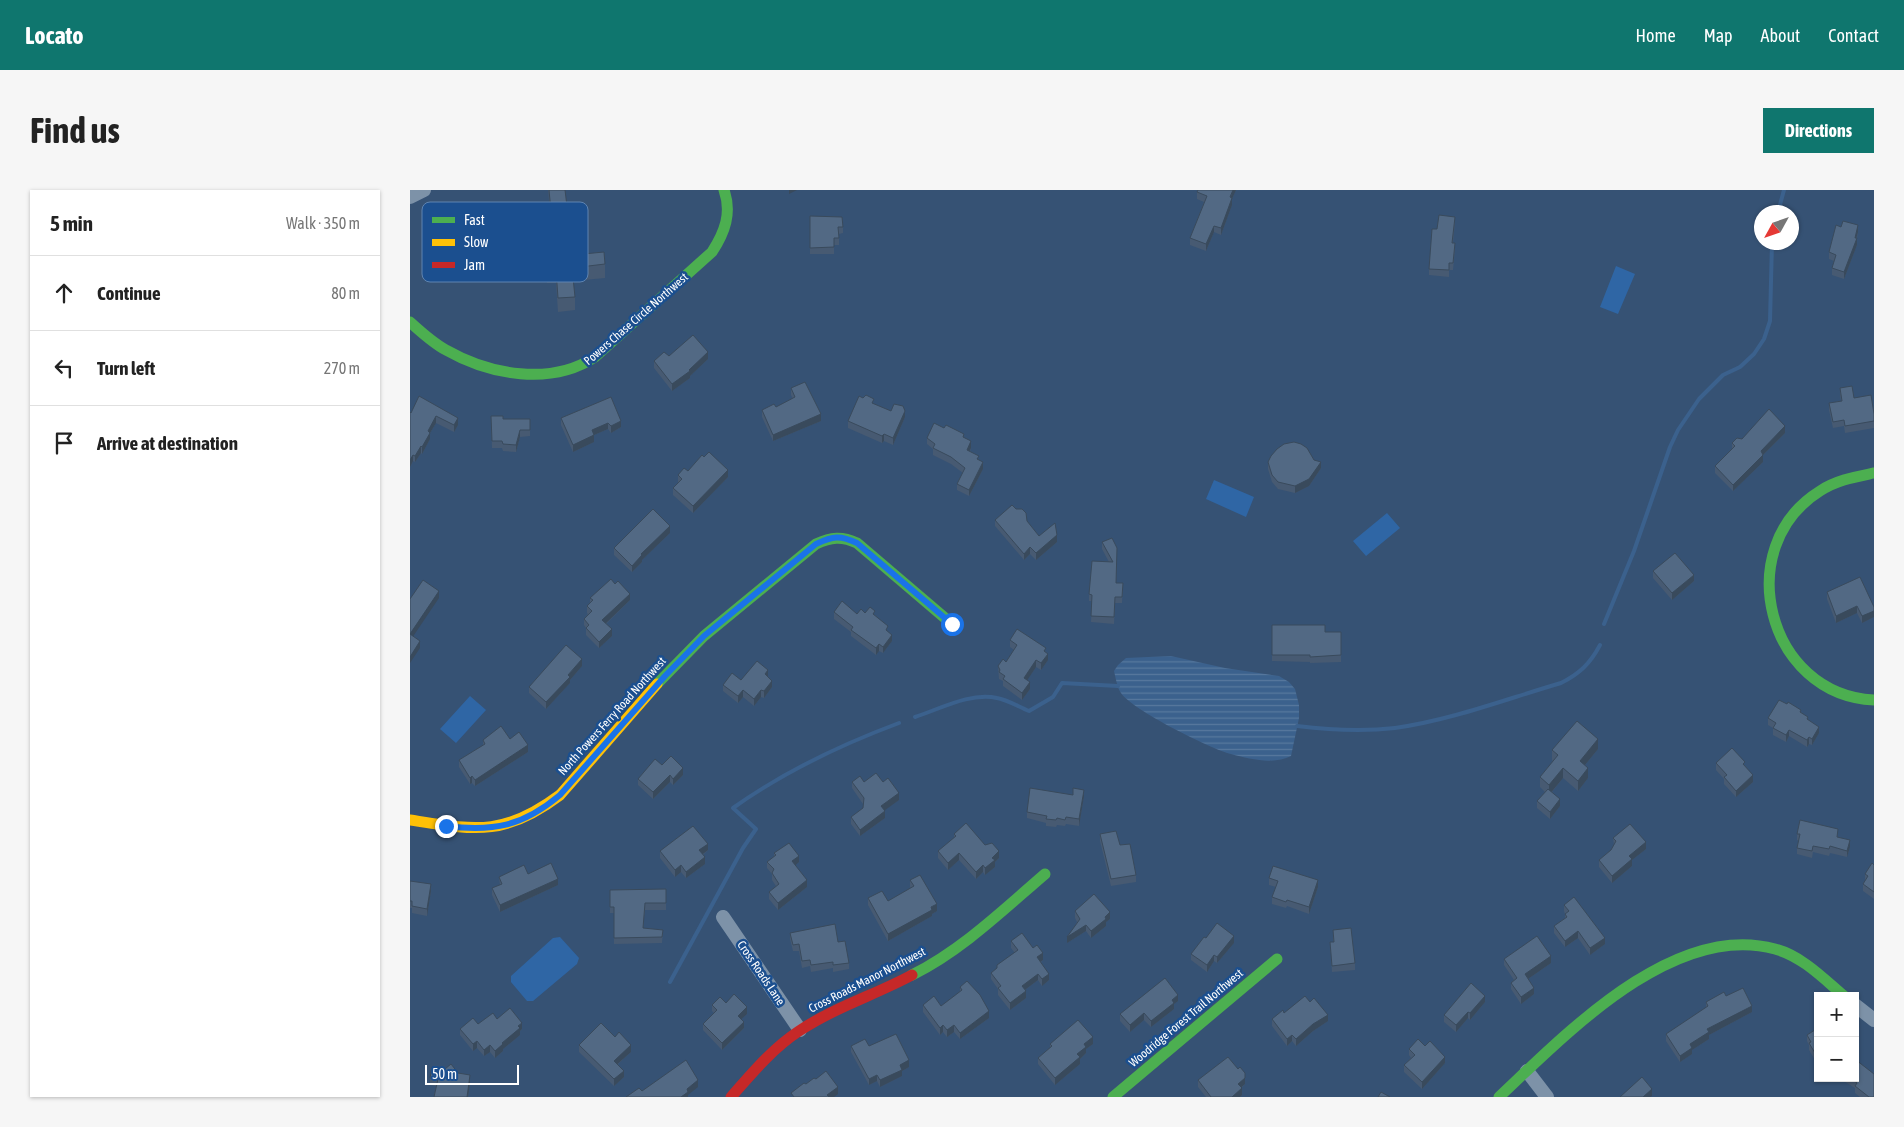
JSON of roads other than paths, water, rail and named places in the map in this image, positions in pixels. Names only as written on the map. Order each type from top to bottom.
[{"type":"street","points":[[410,197],[424,190]]},
{"type":"street","name":"Powers Chase Circle Northwest","points":[[410,322],[433,342],[447,351],[465,360],[488,367],[547,375],[566,372],[579,367],[595,357],[712,252],[721,240],[727,225],[728,210],[724,190]]},
{"type":"street","points":[[1874,473],[1850,476],[1827,485],[1807,498],[1795,510],[1777,540],[1769,572],[1768,589],[1774,624],[1785,646],[1800,667],[1816,681],[1836,692],[1874,700]]},
{"type":"street","name":"North Powers Ferry Road Northwest","points":[[410,820],[467,828],[494,828],[523,820],[543,809],[560,795],[665,676],[704,636],[816,544],[830,537],[844,537],[857,543],[952,624]]},
{"type":"street","name":"Cross Roads Manor Northwest","points":[[731,1097],[760,1063],[779,1045],[800,1030],[821,1018],[918,972],[972,936],[1045,874]]},
{"type":"street","name":"Cross Roads Lane","points":[[723,916],[800,1030]]},
{"type":"street","points":[[1499,1097],[1584,1018],[1612,997],[1674,961],[1705,948],[1724,944],[1744,943],[1775,949],[1803,962],[1839,992]]},
{"type":"street","name":"Woodridge Forest Trail Northwest","points":[[1113,1097],[1277,959]]},
{"type":"street","points":[[1859,1008],[1874,1020]]},
{"type":"street","points":[[1526,1072],[1547,1097]]},
{"type":"waterway","points":[[1780,205],[1784,190]]},
{"type":"waterway","points":[[1604,624],[1634,551],[1670,447],[1678,430],[1699,399],[1723,375],[1740,367],[1754,354],[1764,339],[1770,321],[1772,250]]},
{"type":"waterway","points":[[1297,726],[1321,729],[1370,730],[1395,728],[1437,720],[1561,683],[1584,668],[1600,645]]},
{"type":"waterway","points":[[915,717],[955,702],[976,697],[1001,699],[1029,711],[1053,697],[1062,683],[1118,686]]},
{"type":"waterway","points":[[670,982],[743,848],[756,829],[733,808],[773,782],[813,760],[855,740],[899,723]]}]
